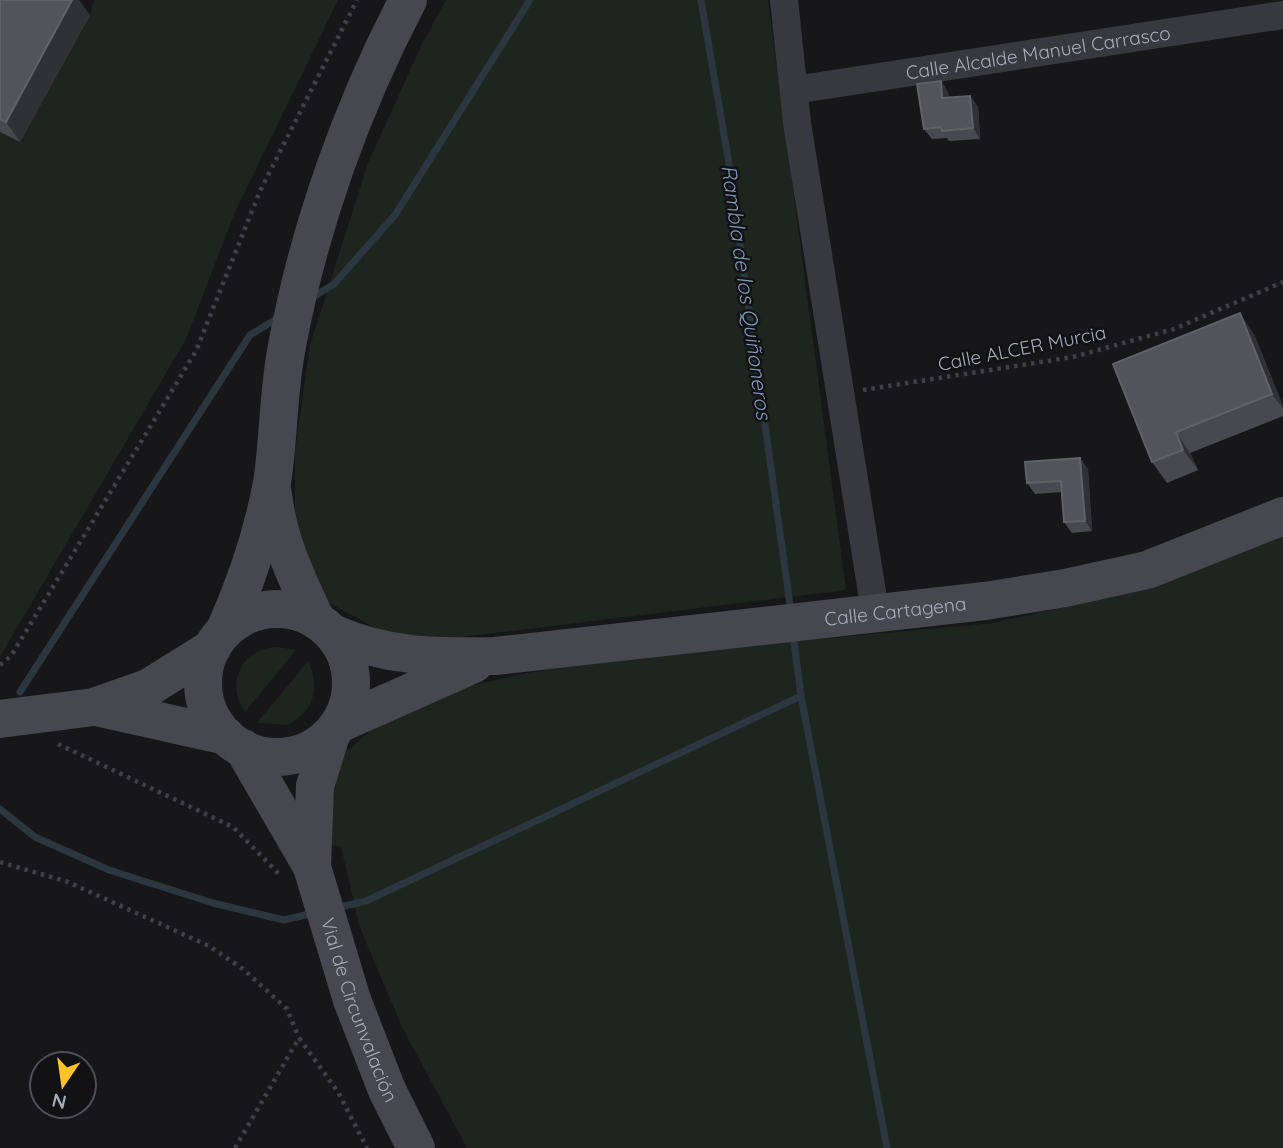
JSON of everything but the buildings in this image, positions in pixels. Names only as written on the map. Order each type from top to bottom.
[{"type":"main road","points":[[234,742],[210,714],[204,674],[240,592],[271,484],[286,347],[321,212],[377,60],[408,0]]},
{"type":"main road","points":[[94,706],[234,742],[265,756],[289,756],[312,749],[335,730],[349,702],[352,678],[346,654],[324,627],[285,553],[276,526],[271,484]]},
{"type":"main road","name":"Calle Cartagena","points":[[324,627],[385,652],[421,657],[495,656],[875,611],[985,601],[1065,588],[1147,570],[1283,516]]},
{"type":"main road","points":[[0,719],[94,706],[148,688],[219,639],[241,619],[269,610],[298,612],[324,627]]},
{"type":"main road","name":"Calle Cartagena","points":[[335,730],[434,680],[495,656]]},
{"type":"main road","name":"Vial de Circunvalación","points":[[306,878],[314,786],[335,730]]},
{"type":"main road","name":"Vial de Circunvalación","points":[[234,742],[306,878],[331,936],[387,1090],[416,1148]]},
{"type":"street","points":[[784,0],[794,90],[839,394],[875,611]]},
{"type":"street","name":"Calle Alcalde Manuel Carrasco","points":[[794,90],[1283,15]]},
{"type":"path","points":[[0,665],[11,656],[196,351],[260,191],[357,0]]},
{"type":"path","name":"Calle ALCER Murcia","points":[[839,394],[1073,357],[1174,329],[1283,282]]},
{"type":"path","points":[[53,741],[233,827],[306,878]]},
{"type":"path","points":[[0,862],[68,882],[209,946],[243,969],[286,1009],[299,1038],[338,1092],[367,1148]]},
{"type":"path","points":[[235,1148],[299,1038]]},
{"type":"shaded area","points":[[94,0],[338,0],[235,212],[186,339],[0,657],[0,132],[20,142],[90,15]]},
{"type":"shaded area","points":[[446,0],[768,0],[846,590],[422,642],[381,631],[328,602],[305,564],[295,516],[295,451],[310,345],[368,163],[422,44]]},
{"type":"shaded area","points":[[1283,532],[1283,1148],[467,1148],[403,1029],[360,928],[341,847],[320,842],[334,762],[382,721],[422,698],[521,674],[623,657],[994,623],[1109,597]]},
{"type":"shaded area","points":[[278,647],[296,650],[245,712],[236,689],[240,668],[255,653]]},
{"type":"shaded area","points":[[308,661],[314,689],[304,713],[287,725],[257,723]]},
{"type":"waterway","points":[[310,299],[334,284],[395,215],[530,0]]},
{"type":"waterway","name":"Rambla de los Quiñoneros","points":[[701,0],[728,158],[791,612]]},
{"type":"waterway","points":[[20,692],[250,335],[278,318]]},
{"type":"waterway","points":[[793,634],[801,696],[887,1148]]},
{"type":"waterway","points":[[336,908],[366,901],[801,696]]},
{"type":"waterway","points":[[0,809],[35,837],[109,870],[213,903],[284,920],[314,913]]}]
